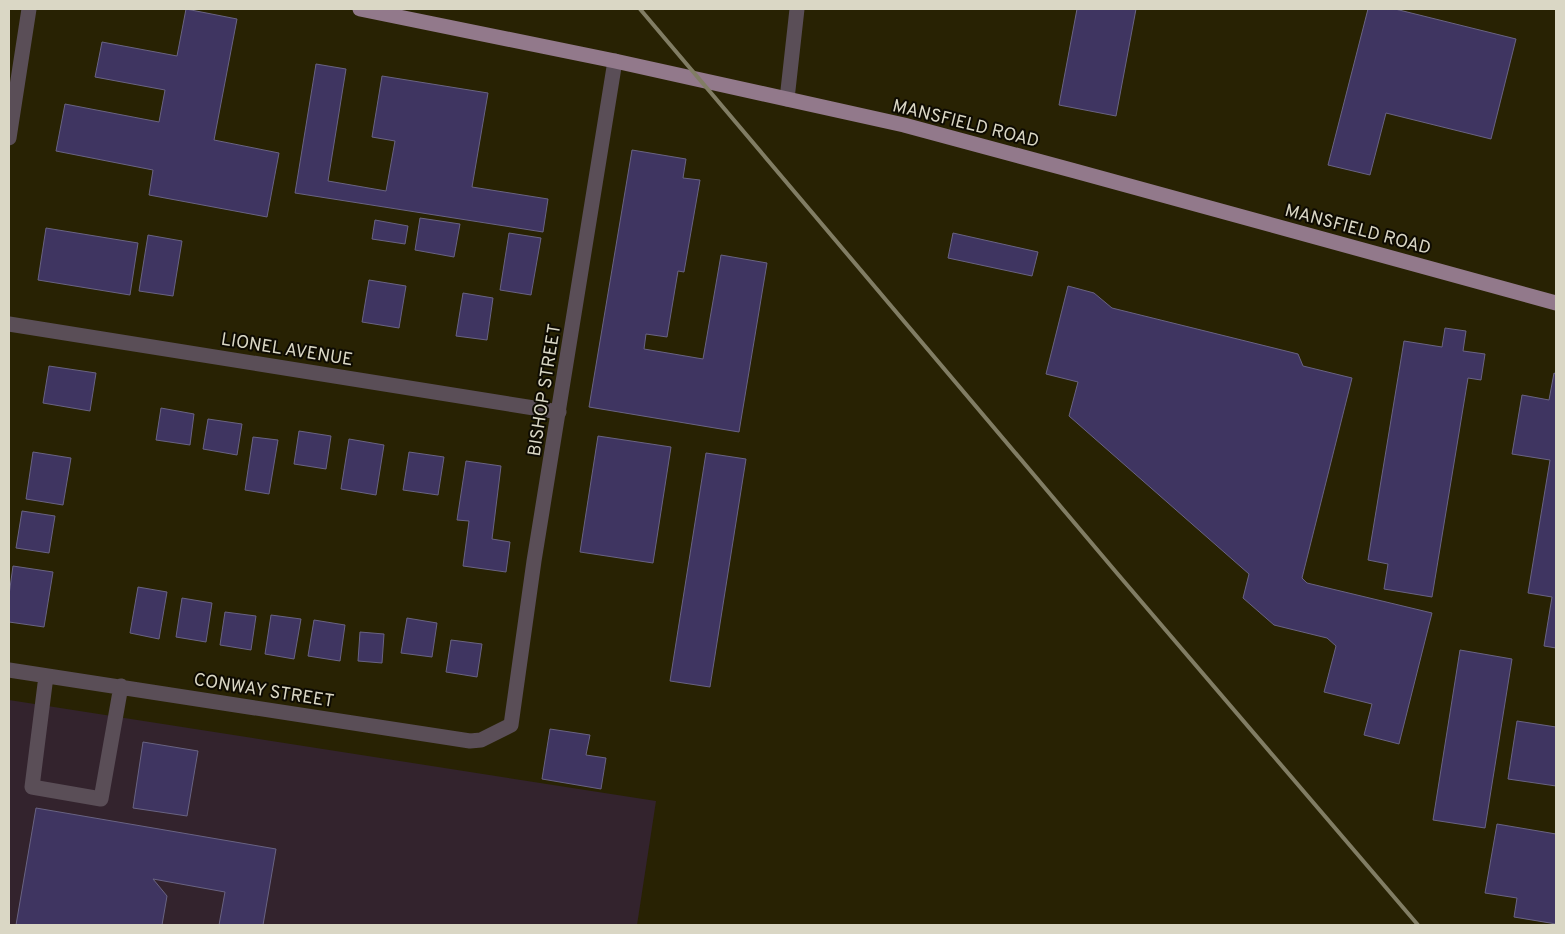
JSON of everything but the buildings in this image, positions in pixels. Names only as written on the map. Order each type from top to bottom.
[{"type":"main road","name":"MANSFIELD ROAD","points":[[360,9],[614,61],[904,125],[1556,303]]},
{"type":"street","points":[[9,138],[29,9]]},
{"type":"street","points":[[787,100],[797,9]]},
{"type":"street","name":"BISHOP STREET","points":[[510,725],[534,561],[614,61]]},
{"type":"street","name":"LIONEL AVENUE","points":[[9,324],[559,412]]},
{"type":"street","name":"CONWAY STREET","points":[[9,670],[470,741],[481,740],[510,725]]},
{"type":"street","points":[[46,676],[32,787],[101,799],[121,686]]},
{"type":"shaded area","points":[[9,700],[656,801],[637,925],[9,925]]},
{"type":"railway","points":[[640,9],[1116,572],[1418,925]]}]
